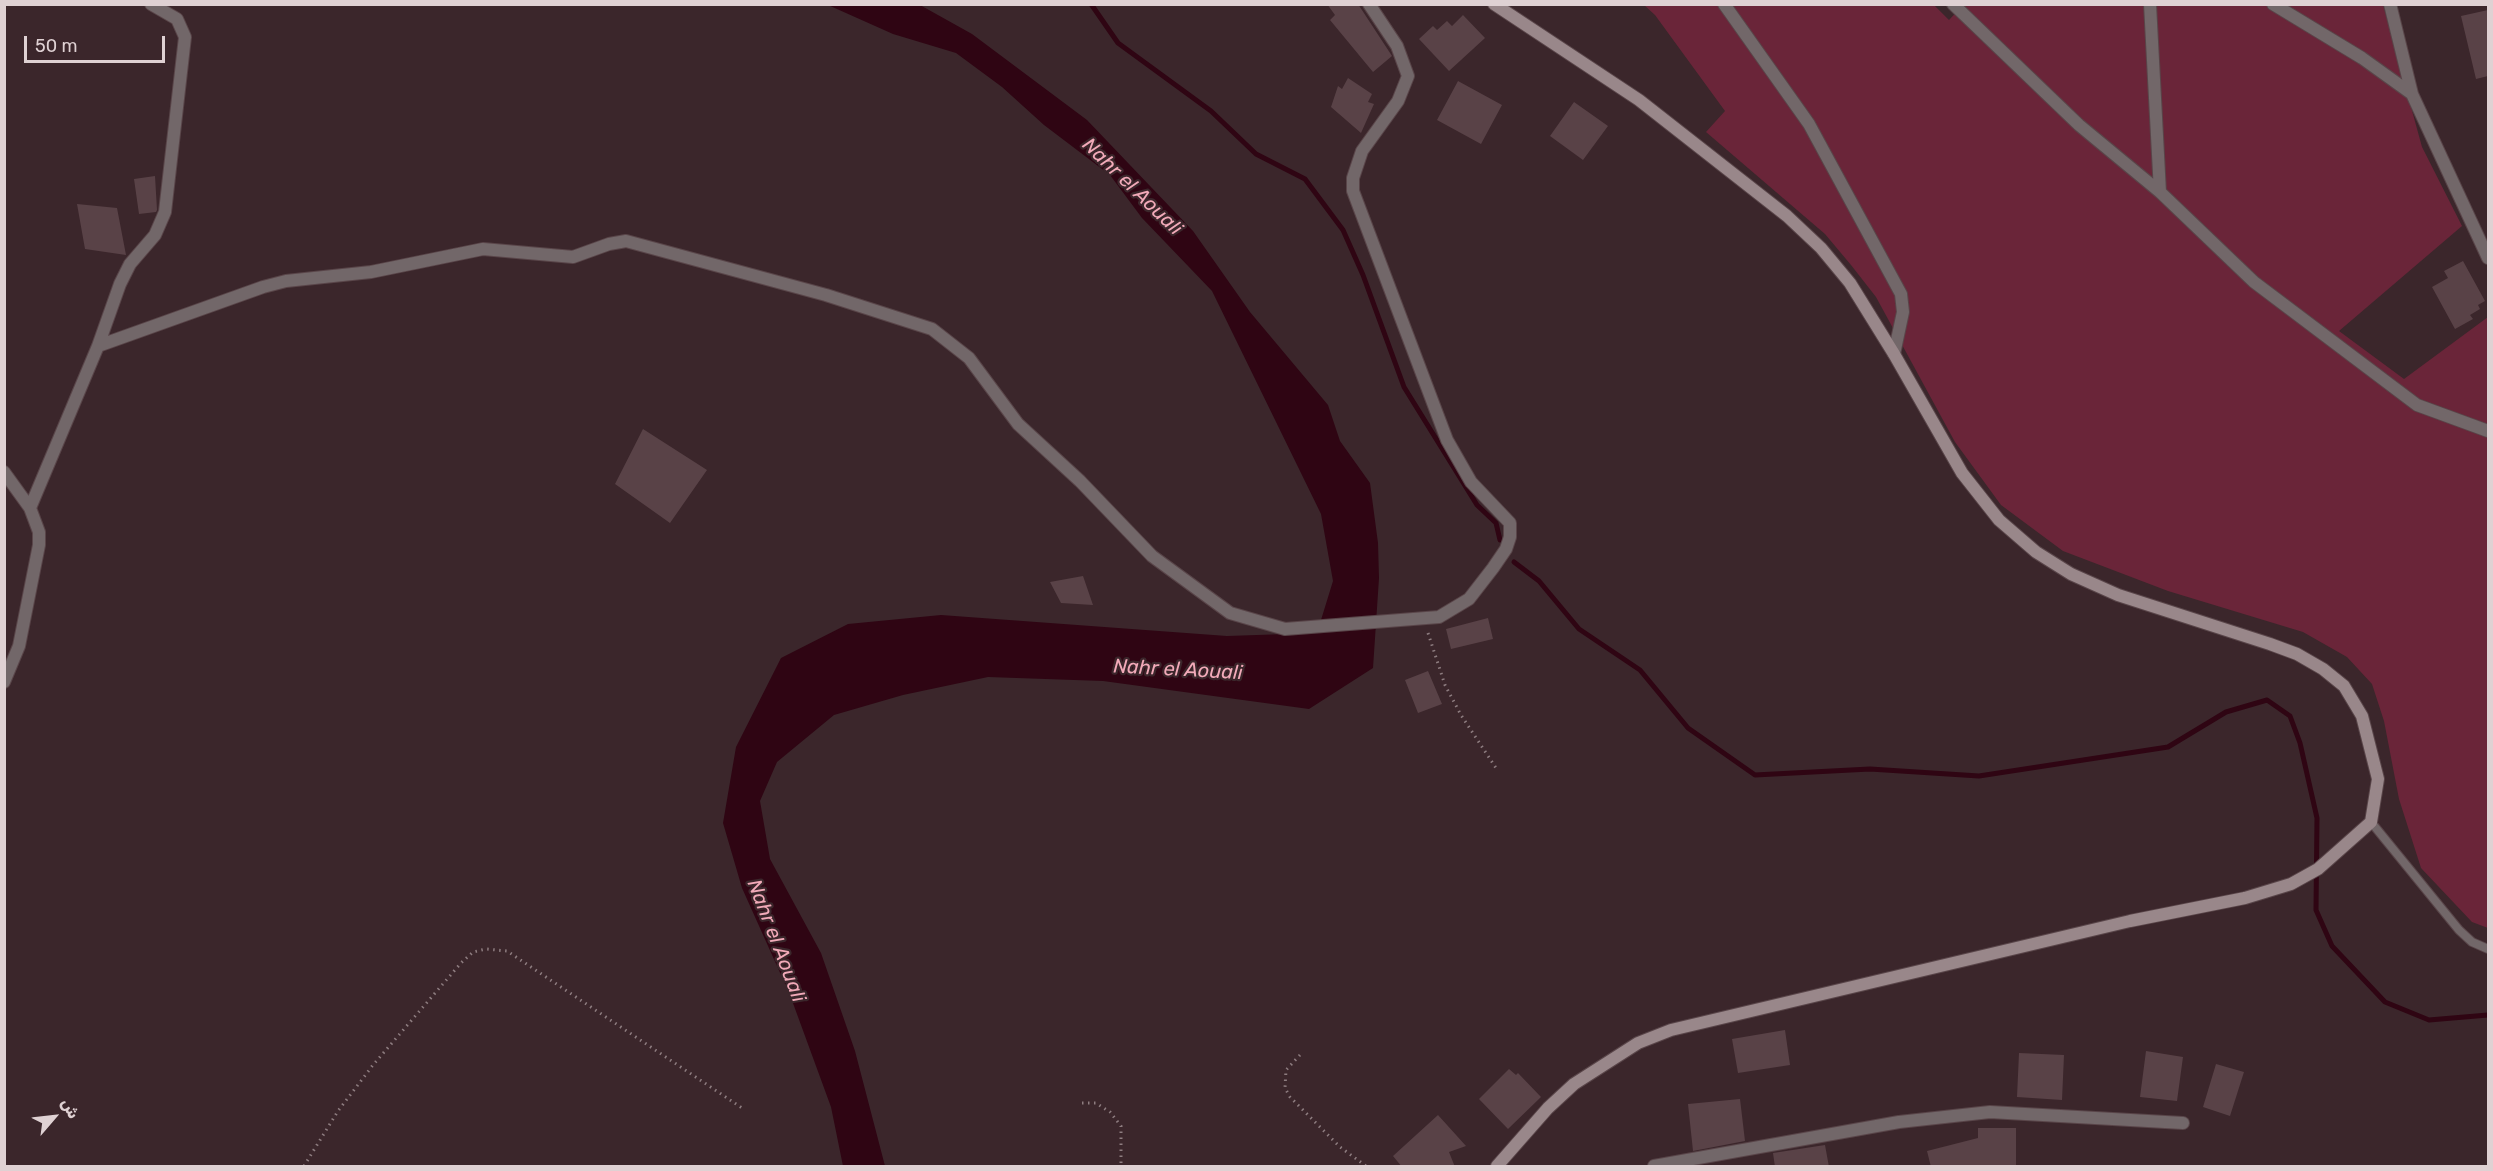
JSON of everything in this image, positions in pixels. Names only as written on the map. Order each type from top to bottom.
[{"type":"main road","points":[[1495,5],[1640,100],[1787,216],[1821,248],[1850,283],[1894,354],[1962,473],[1999,520],[2036,552],[2071,574],[2118,595],[2297,654],[2323,669],[2344,686],[2362,716],[2378,778],[2371,822],[2319,869],[2278,888],[2245,898],[2130,921],[1671,1030],[1638,1043],[1574,1084],[1548,1108],[1497,1167]]},
{"type":"street","points":[[30,508],[98,346],[120,284],[130,264],[155,235],[165,212],[185,37],[177,19],[151,4]]},
{"type":"street","points":[[98,346],[263,286],[286,281],[371,272],[469,250],[483,249],[573,257],[616,242],[637,243],[826,295],[932,329],[969,358],[1018,424],[1080,481],[1152,556],[1230,613],[1285,629],[1428,620],[1448,612],[1469,599],[1506,549],[1510,523],[1472,482],[1447,440],[1353,191],[1353,178],[1362,151],[1403,92],[1408,76],[1400,52],[1369,4]]},
{"type":"street","points":[[1724,4],[1809,124],[1901,294],[1903,312],[1894,354]]},
{"type":"street","points":[[1953,4],[2079,125],[2160,192],[2254,282],[2417,405],[2488,431]]},
{"type":"street","points":[[2150,4],[2160,192]]},
{"type":"street","points":[[2273,4],[2362,58],[2412,94]]},
{"type":"street","points":[[2390,4],[2412,94],[2488,258]]},
{"type":"street","points":[[4,472],[30,508],[39,532],[38,560],[19,646],[4,682]]},
{"type":"street","points":[[1654,1167],[1888,1124],[1990,1112],[2183,1123]]},
{"type":"lane","points":[[2371,822],[2459,930],[2472,942],[2488,949]]},
{"type":"path","points":[[1428,620],[1432,651],[1444,685],[1496,768]]},
{"type":"path","points":[[304,1167],[338,1111],[373,1065],[460,963],[473,952],[486,949],[507,951],[742,1108]]},
{"type":"path","points":[[1300,1055],[1286,1070],[1285,1088],[1290,1097],[1340,1147],[1366,1167]]},
{"type":"path","points":[[1082,1103],[1096,1103],[1110,1112],[1120,1126],[1120,1167]]},
{"type":"shaded area","points":[[1964,4],[2383,5],[2422,147],[2462,226],[2339,331],[2404,379],[2488,317],[2488,928],[2472,922],[2421,868],[2399,799],[2384,721],[2372,684],[2347,657],[2303,632],[2168,591],[2063,551],[2001,505],[1955,442],[1876,297],[1851,265],[1825,234],[1706,132],[1725,111],[1655,15],[1644,5],[1934,5],[1949,20]]},
{"type":"water","name":"Nahr el Aouali","points":[[828,5],[920,5],[972,34],[1087,120],[1193,231],[1250,312],[1328,405],[1340,441],[1370,483],[1378,543],[1379,578],[1373,668],[1309,709],[1103,681],[988,677],[903,695],[834,715],[777,762],[760,801],[770,859],[821,953],[855,1051],[885,1166],[843,1166],[831,1107],[790,995],[742,888],[723,823],[736,747],[781,658],[848,624],[941,615],[1227,636],[1317,633],[1333,581],[1321,514],[1212,291],[1142,218],[1110,175],[1044,125],[1002,87],[956,53],[893,34]]},
{"type":"building","points":[[1327,4],[1358,4],[1392,56],[1373,72],[1330,20],[1335,15]]},
{"type":"building","points":[[2488,10],[2488,76],[2476,79],[2461,16]]},
{"type":"building","points":[[1463,15],[1485,38],[1449,71],[1419,39],[1433,26],[1437,30],[1447,21],[1452,26]]},
{"type":"building","points":[[1348,78],[1372,94],[1368,102],[1374,104],[1361,133],[1331,107],[1338,86],[1342,89]]},
{"type":"building","points":[[1458,81],[1502,105],[1481,144],[1437,120]]},
{"type":"building","points":[[1574,102],[1608,126],[1583,160],[1550,136]]},
{"type":"building","points":[[155,176],[157,210],[139,214],[134,179]]},
{"type":"building","points":[[77,204],[117,208],[126,255],[85,249]]},
{"type":"building","points":[[2463,261],[2485,301],[2478,305],[2480,309],[2470,315],[2473,319],[2455,329],[2432,287],[2448,278],[2444,271]]},
{"type":"building","points":[[643,429],[707,470],[670,523],[615,484]]},
{"type":"building","points":[[1083,576],[1093,605],[1061,603],[1050,582]]},
{"type":"building","points":[[1488,618],[1493,639],[1451,649],[1446,629]]},
{"type":"building","points":[[1428,671],[1442,704],[1418,713],[1405,680]]},
{"type":"building","points":[[1785,1030],[1790,1065],[1738,1073],[1732,1039]]},
{"type":"building","points":[[2146,1051],[2183,1057],[2177,1101],[2140,1097]]},
{"type":"building","points":[[2019,1053],[2064,1055],[2062,1100],[2017,1097]]},
{"type":"building","points":[[2216,1064],[2244,1072],[2230,1116],[2203,1107]]},
{"type":"building","points":[[1509,1069],[1516,1075],[1518,1073],[1541,1097],[1508,1129],[1479,1099]]},
{"type":"building","points":[[1740,1099],[1745,1141],[1693,1151],[1688,1104]]},
{"type":"building","points":[[1438,1115],[1466,1146],[1449,1152],[1455,1167],[1402,1167],[1393,1156]]},
{"type":"building","points":[[1978,1128],[2016,1128],[2016,1167],[1931,1167],[1927,1151],[1978,1138]]},
{"type":"building","points":[[1825,1145],[1829,1167],[1775,1167],[1773,1153]]},
{"type":"waterway","points":[[1091,4],[1118,43],[1211,111],[1256,154],[1305,179],[1343,230],[1363,275],[1404,387],[1477,505],[1496,523],[1500,540]]},
{"type":"waterway","points":[[1514,562],[1539,581],[1579,629],[1640,670],[1688,728],[1755,775],[1870,769],[1979,776],[2168,747],[2226,712],[2267,700],[2290,716],[2300,743],[2317,818],[2316,910],[2332,946],[2385,1002],[2429,1020],[2488,1015]]}]
